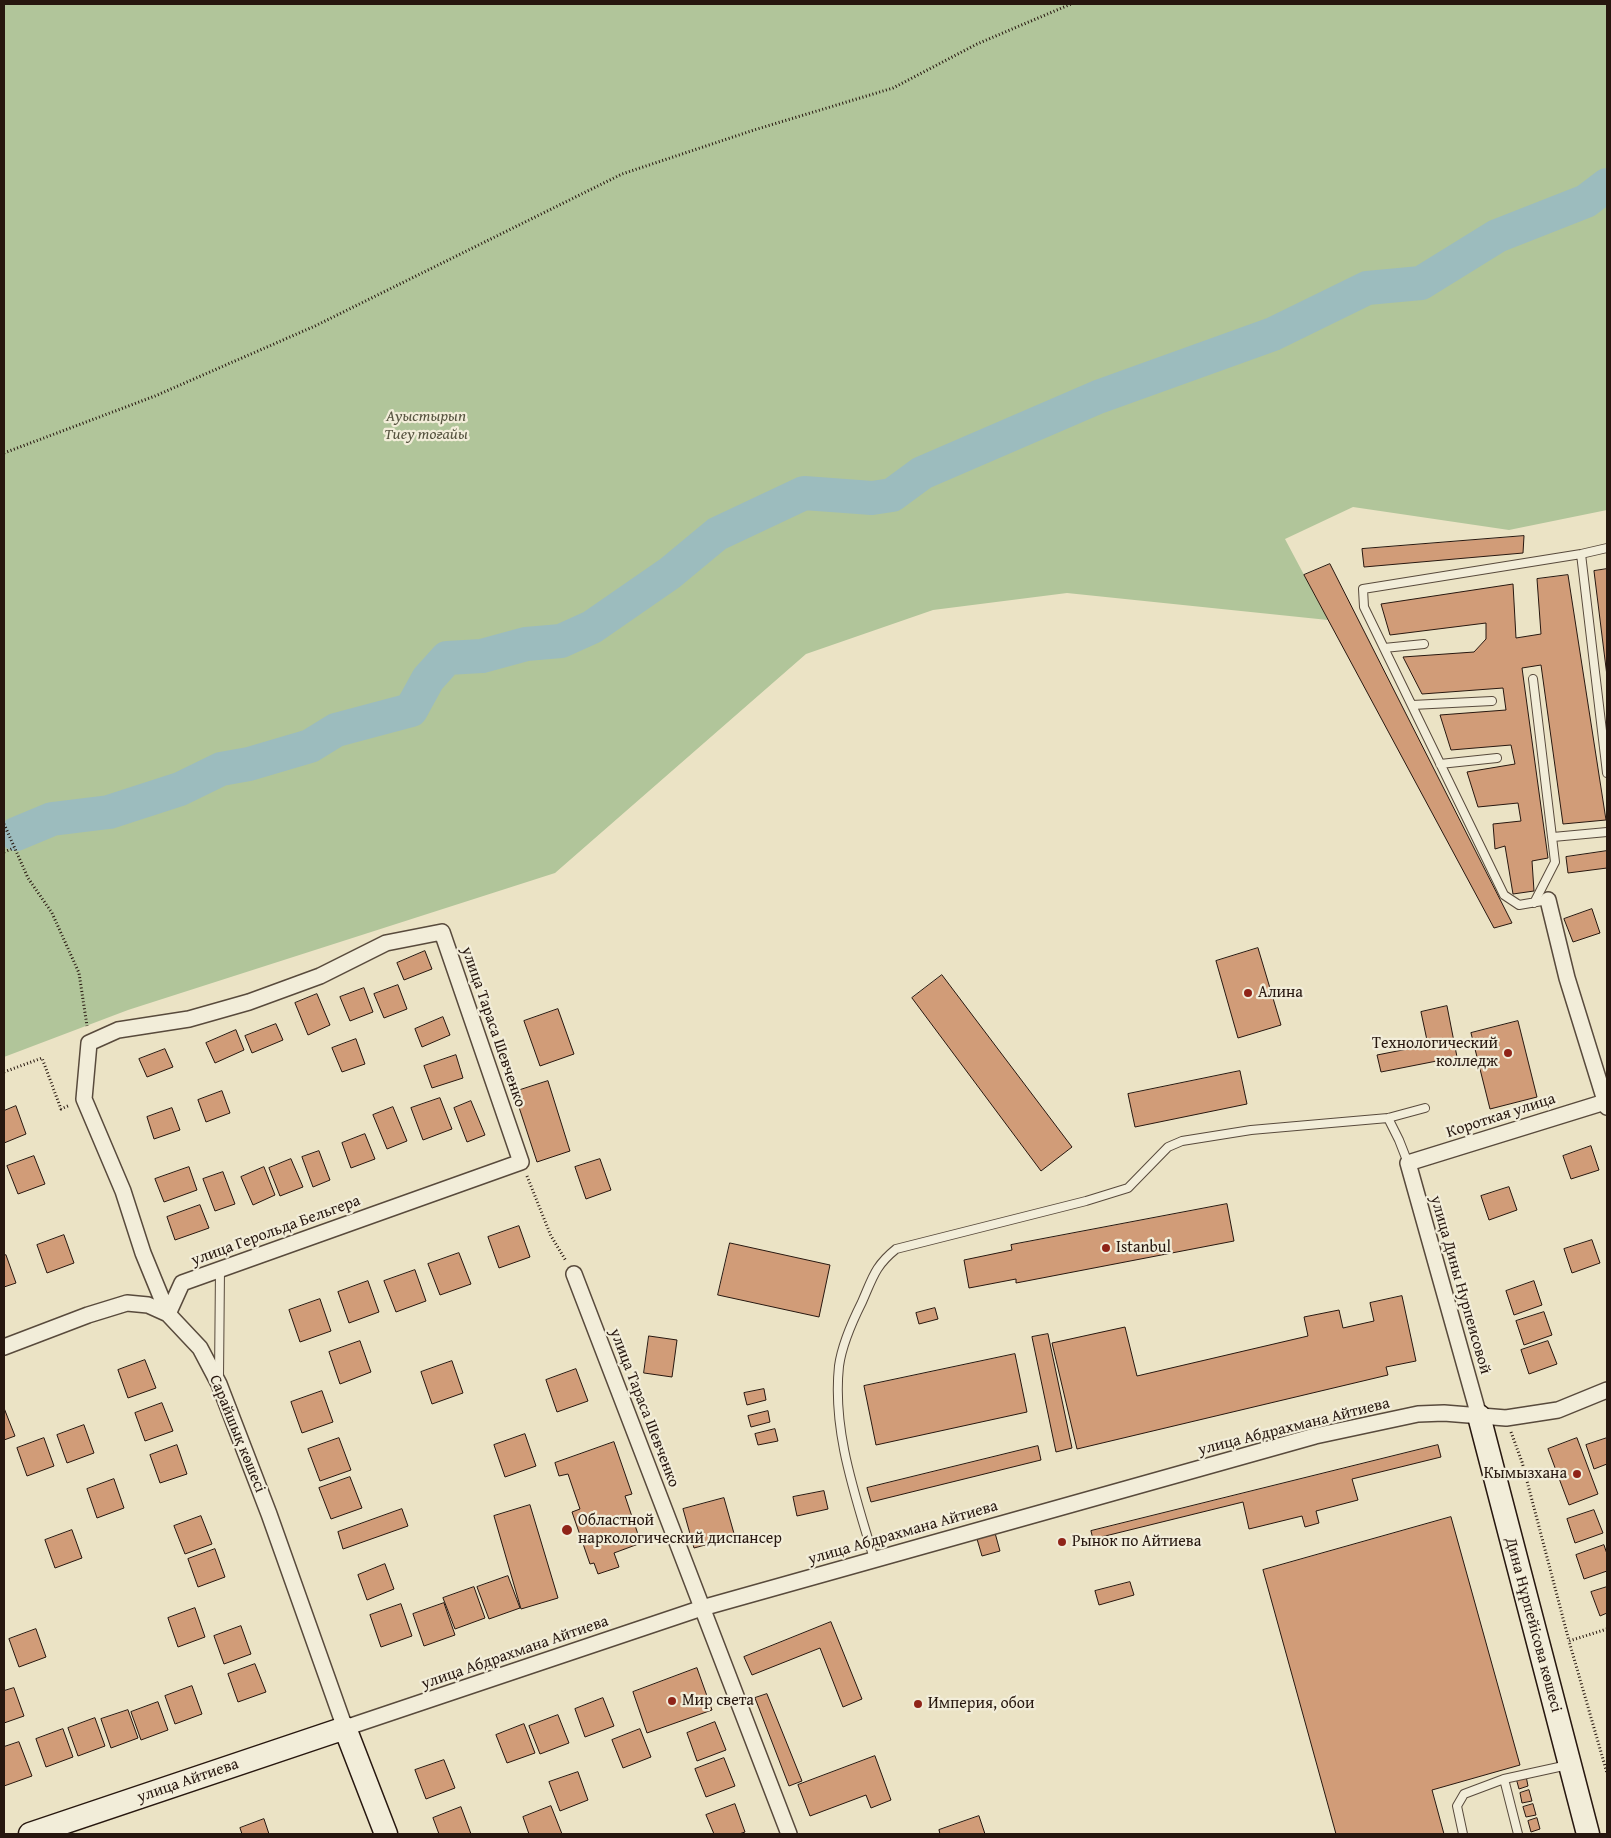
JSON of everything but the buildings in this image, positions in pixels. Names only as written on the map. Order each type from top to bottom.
[{"type":"street","points":[[1541,902],[1606,1104]]},
{"type":"street","name":"улица Тараса Шевченко","points":[[89,1043],[118,1030],[189,1020],[249,1002],[320,976],[386,943],[442,932],[521,1162]]},
{"type":"street","name":"Сарайшық көшесі","points":[[89,1043],[84,1099],[123,1191],[143,1253],[168,1314],[200,1348],[218,1384],[269,1514],[345,1728],[386,1834]]},
{"type":"street","name":"Короткая улица","points":[[1408,1163],[1606,1104]]},
{"type":"street","name":"улица Герольда Бельгера","points":[[168,1314],[182,1283],[521,1162]]},
{"type":"street","name":"улица Дины Нурпеисовой","points":[[1408,1163],[1479,1416]]},
{"type":"street","name":"улица Тараса Шевченко","points":[[574,1274],[789,1834]]},
{"type":"street","points":[[4,1347],[88,1315],[127,1303],[148,1305],[168,1314]]},
{"type":"street","name":"улица Абдрахмана Айтиева","points":[[345,1728],[702,1608],[1315,1436],[1418,1414],[1444,1413],[1506,1418],[1558,1410],[1607,1390]]},
{"type":"street","name":"Дина Нұрпейісова көшесі","points":[[1479,1416],[1588,1834]]},
{"type":"street","name":"улица Айтиева","points":[[30,1834],[345,1728]]},
{"type":"lane","points":[[1533,679],[1555,862],[1541,902],[1519,904],[1504,895],[1364,607],[1363,589],[1581,554],[1607,548]]},
{"type":"lane","points":[[1581,554],[1607,773]]},
{"type":"lane","points":[[1384,648],[1424,644]]},
{"type":"lane","points":[[1412,705],[1492,701]]},
{"type":"lane","points":[[1440,764],[1498,758]]},
{"type":"lane","points":[[1553,837],[1607,832]]},
{"type":"lane","points":[[874,1559],[850,1473],[837,1400],[840,1364],[850,1326],[880,1262],[896,1249],[1086,1201],[1128,1188],[1168,1147],[1182,1141],[1250,1130],[1388,1118],[1425,1108]]},
{"type":"lane","points":[[1388,1118],[1408,1163]]},
{"type":"lane","points":[[218,1384],[220,1269]]},
{"type":"lane","points":[[1463,1834],[1458,1806],[1464,1794],[1504,1779],[1570,1764]]},
{"type":"lane","points":[[1504,1779],[1518,1834]]},
{"type":"path","points":[[4,452],[155,396],[315,326],[622,174],[754,130],[893,88],[977,44],[1071,4]]},
{"type":"path","points":[[4,824],[28,878],[52,913],[79,972],[89,1043]]},
{"type":"path","points":[[4,852],[14,848]]},
{"type":"path","points":[[4,1072],[42,1058],[61,1110],[84,1099]]},
{"type":"path","points":[[521,1162],[551,1236],[574,1274]]},
{"type":"path","points":[[1506,1418],[1522,1462],[1569,1641],[1607,1773]]},
{"type":"path","points":[[1569,1641],[1607,1629]]},
{"type":"green space","name":"Ауыстырып Тиеу тоғайы","points":[[4,4],[1607,4],[1607,510],[1509,530],[1353,507],[1285,539],[1328,620],[1067,593],[933,610],[806,654],[555,873],[128,1010],[4,1057]]},
{"type":"waterway","points":[[16,834],[52,819],[109,812],[180,789],[221,769],[249,764],[310,746],[336,730],[411,710],[428,679],[447,658],[482,656],[526,644],[561,641],[592,627],[670,573],[717,534],[804,493],[872,498],[892,495],[922,473],[1098,397],[1273,334],[1367,288],[1421,283],[1497,236],[1586,201],[1607,185]]},
{"type":"place","name":"Алина","points":[[1248,993]]},
{"type":"place","name":"Технологический колледж","points":[[1508,1053]]},
{"type":"place","name":"Istanbul","points":[[1106,1248]]},
{"type":"place","name":"Кымызхана","points":[[1577,1474]]},
{"type":"place","name":"Областной наркологический диспансер","points":[[567,1530]]},
{"type":"place","name":"Рынок по Айтиева","points":[[1062,1542]]},
{"type":"place","name":"Мир света","points":[[672,1701]]},
{"type":"place","name":"Империя, обои","points":[[918,1704]]}]
